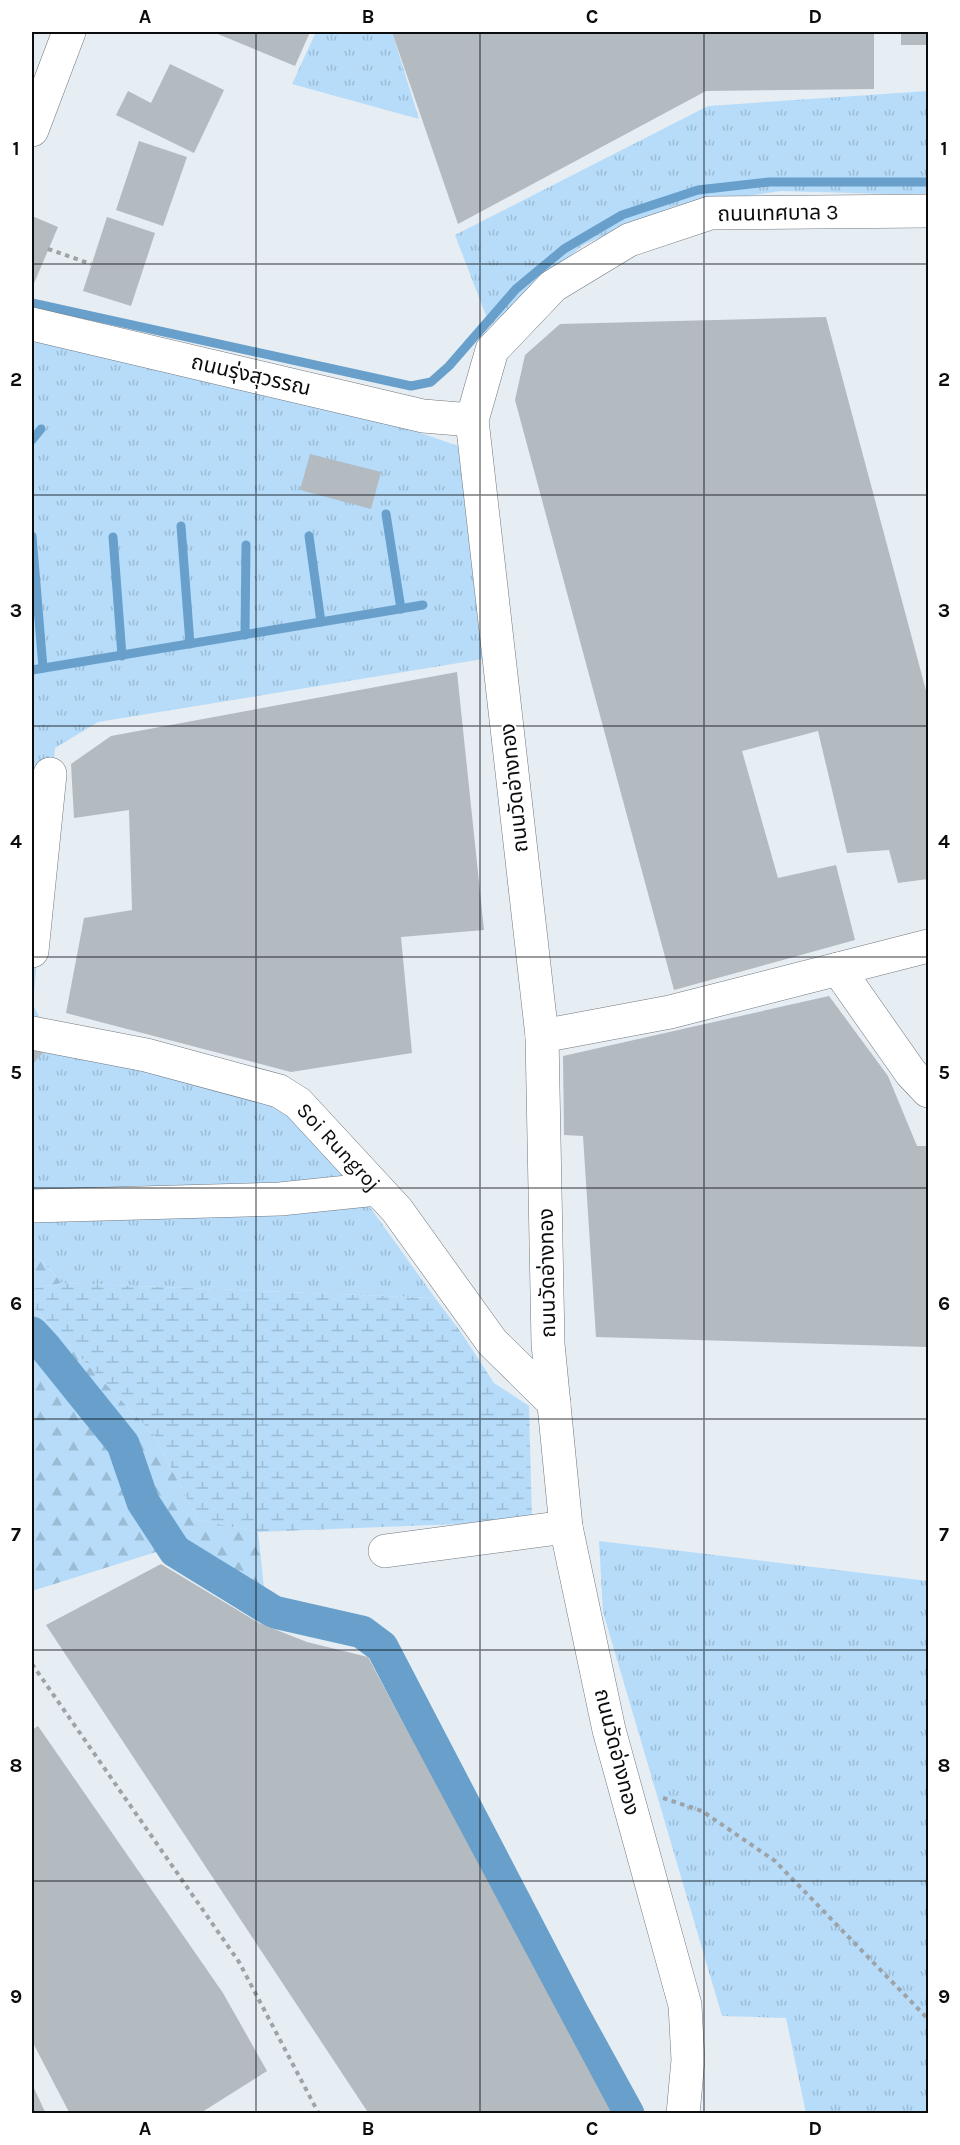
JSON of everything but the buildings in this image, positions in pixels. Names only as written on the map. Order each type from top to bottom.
[{"type":"street","points":[[32,130],[69,32]]},
{"type":"street","name":"ถนนเทศบาล 3","points":[[472,420],[492,350],[553,286],[629,240],[710,213],[928,211]]},
{"type":"street","name":"ถนนรุ่งสุวรรณ","points":[[32,324],[423,416],[472,420]]},
{"type":"street","name":"ถนนวัดอ่างทอง","points":[[472,420],[542,1036],[548,1344],[566,1527],[609,1730],[685,2005],[688,2060],[683,2114]]},
{"type":"street","points":[[32,951],[50,774]]},
{"type":"street","points":[[542,1036],[670,1012],[928,946]]},
{"type":"street","points":[[838,969],[911,1073],[928,1091]]},
{"type":"street","name":"Soi Rungroj","points":[[32,1033],[146,1055],[279,1090],[297,1103],[397,1210],[492,1342],[554,1403]]},
{"type":"street","points":[[32,1206],[280,1199],[377,1189]]},
{"type":"street","points":[[385,1551],[566,1527]]},
{"type":"path","points":[[48,249],[91,264]]},
{"type":"path","points":[[32,1664],[239,1962],[319,2114]]},
{"type":"path","points":[[624,1785],[702,1811],[775,1861],[928,2019]]},
{"type":"green space","points":[[316,32],[392,32],[419,119],[292,84]]},
{"type":"green space","points":[[928,91],[928,195],[781,191],[675,206],[583,245],[490,326],[455,235],[708,106]]},
{"type":"green space","points":[[32,340],[383,420],[461,447],[483,659],[98,722],[55,748],[33,1005],[41,1020],[32,1016]]},
{"type":"green space","points":[[41,1046],[221,1086],[282,1106],[367,1203],[435,1298],[62,1283],[32,1250],[32,1056]]},
{"type":"green space","points":[[32,1250],[62,1283],[32,1289]]},
{"type":"green space","points":[[62,1283],[435,1298],[494,1383],[529,1406],[532,1521],[258,1532],[198,1520],[154,1435],[32,1306],[32,1289]]},
{"type":"green space","points":[[32,1306],[154,1435],[198,1520],[258,1532],[266,1607],[156,1552],[32,1591]]},
{"type":"green space","points":[[599,1541],[928,1581],[928,2113],[806,2113],[786,2018],[722,2016],[603,1612]]},
{"type":"waterway","points":[[32,303],[411,386],[431,382],[449,366],[516,289],[564,249],[622,215],[698,190],[769,182],[928,182]]},
{"type":"waterway","points":[[32,440],[41,429]]},
{"type":"waterway","points":[[386,514],[401,609]]},
{"type":"waterway","points":[[181,526],[190,644]]},
{"type":"waterway","points":[[32,536],[43,668]]},
{"type":"waterway","points":[[309,536],[321,622]]},
{"type":"waterway","points":[[113,537],[122,656]]},
{"type":"waterway","points":[[245,635],[246,545]]},
{"type":"waterway","points":[[32,670],[423,605]]},
{"type":"waterway","points":[[32,1333],[123,1444],[143,1502],[175,1551],[274,1612],[362,1632],[382,1647],[571,2010],[628,2114]]}]
